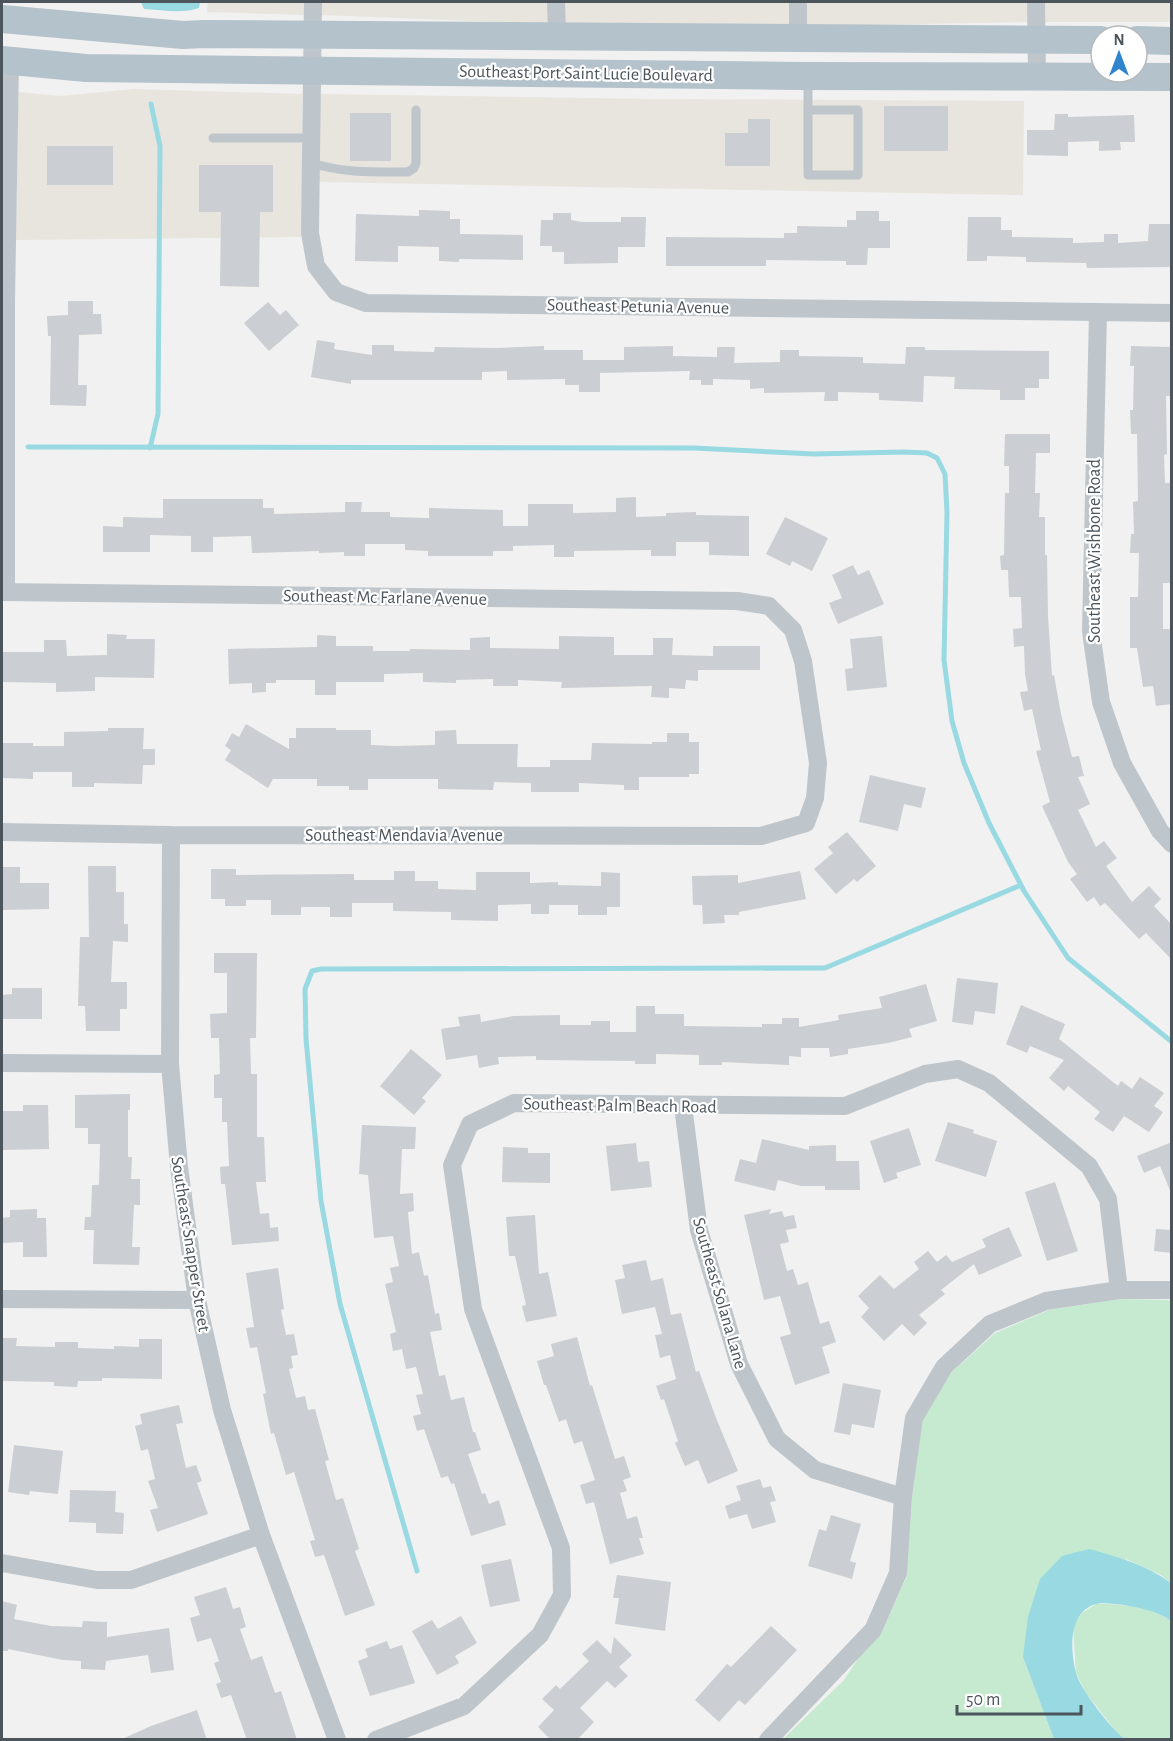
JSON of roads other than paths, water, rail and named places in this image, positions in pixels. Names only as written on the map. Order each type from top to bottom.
[{"type":"main road","name":"Southeast Port Saint Lucie Boulevard","points":[[2,19],[183,35],[557,35],[1089,40]]},
{"type":"main road","points":[[6,60],[30,47],[53,42],[134,45],[183,35]]},
{"type":"main road","points":[[1149,40],[1172,40]]},
{"type":"main road","name":"Southeast Port Saint Lucie Boulevard","points":[[6,60],[86,68],[1172,78]]},
{"type":"street","name":"Southeast Petunia Avenue","points":[[313,2],[310,233],[316,266],[336,292],[366,303],[1172,312]]},
{"type":"street","points":[[556,2],[557,35]]},
{"type":"street","points":[[798,2],[798,38]]},
{"type":"street","points":[[1035,2],[1037,77]]},
{"type":"street","points":[[4,592],[6,60]]},
{"type":"street","name":"Southeast Wishbone Road","points":[[1098,312],[1091,632],[1101,702],[1122,763],[1160,831],[1172,844]]},
{"type":"street","name":"Southeast Mc Farlane Avenue","points":[[4,592],[737,601],[769,606],[793,630],[803,661],[818,763],[815,798],[806,823]]},
{"type":"street","name":"Southeast Mendavia Avenue","points":[[2,832],[171,835],[761,836],[806,823]]},
{"type":"street","name":"Southeast Snapper Street","points":[[171,835],[170,1064],[179,1167],[197,1300],[222,1410],[261,1535],[337,1740]]},
{"type":"street","points":[[2,1063],[170,1064]]},
{"type":"street","name":"Southeast Palm Beach Road","points":[[376,1740],[464,1706],[540,1635],[562,1595],[561,1548],[473,1309],[452,1165],[471,1124],[514,1103],[845,1106],[925,1074],[958,1069],[989,1083],[1089,1166],[1108,1199],[1119,1290]]},
{"type":"street","name":"Southeast Solana Lane","points":[[683,1106],[699,1230],[739,1364],[777,1439],[815,1470],[903,1497]]},
{"type":"street","points":[[768,1740],[873,1630],[898,1573],[903,1497],[914,1418],[944,1367],[990,1324],[1046,1300],[1119,1290],[1172,1290]]},
{"type":"street","points":[[2,1299],[197,1300]]},
{"type":"street","points":[[2,1563],[97,1580],[131,1580],[261,1535]]},
{"type":"lane","points":[[808,76],[808,110],[808,174],[858,175],[858,110],[808,110]]},
{"type":"lane","points":[[310,164],[354,172],[408,172],[414,168],[416,163],[416,110]]},
{"type":"lane","points":[[213,138],[310,138]]},
{"type":"water","points":[[141,2],[200,2],[199,8],[179,11],[144,9]]},
{"type":"water","points":[[1089,1549],[1142,1566],[1171,1583],[1171,1621],[1142,1609],[1102,1603],[1087,1608],[1080,1615],[1073,1633],[1073,1654],[1079,1680],[1097,1709],[1125,1739],[1054,1739],[1023,1657],[1028,1617],[1040,1579],[1062,1556]]},
{"type":"waterway","points":[[150,448],[158,414],[160,146],[151,104]]},
{"type":"waterway","points":[[28,447],[694,448],[814,454],[903,452],[927,453],[937,458],[945,474],[947,512],[944,660],[952,721],[964,763],[989,823],[1024,891],[1068,958],[1172,1042]]},
{"type":"waterway","points":[[417,1571],[340,1304],[321,1201],[306,1039],[305,989],[312,971],[321,969],[825,968],[1021,885]]}]
